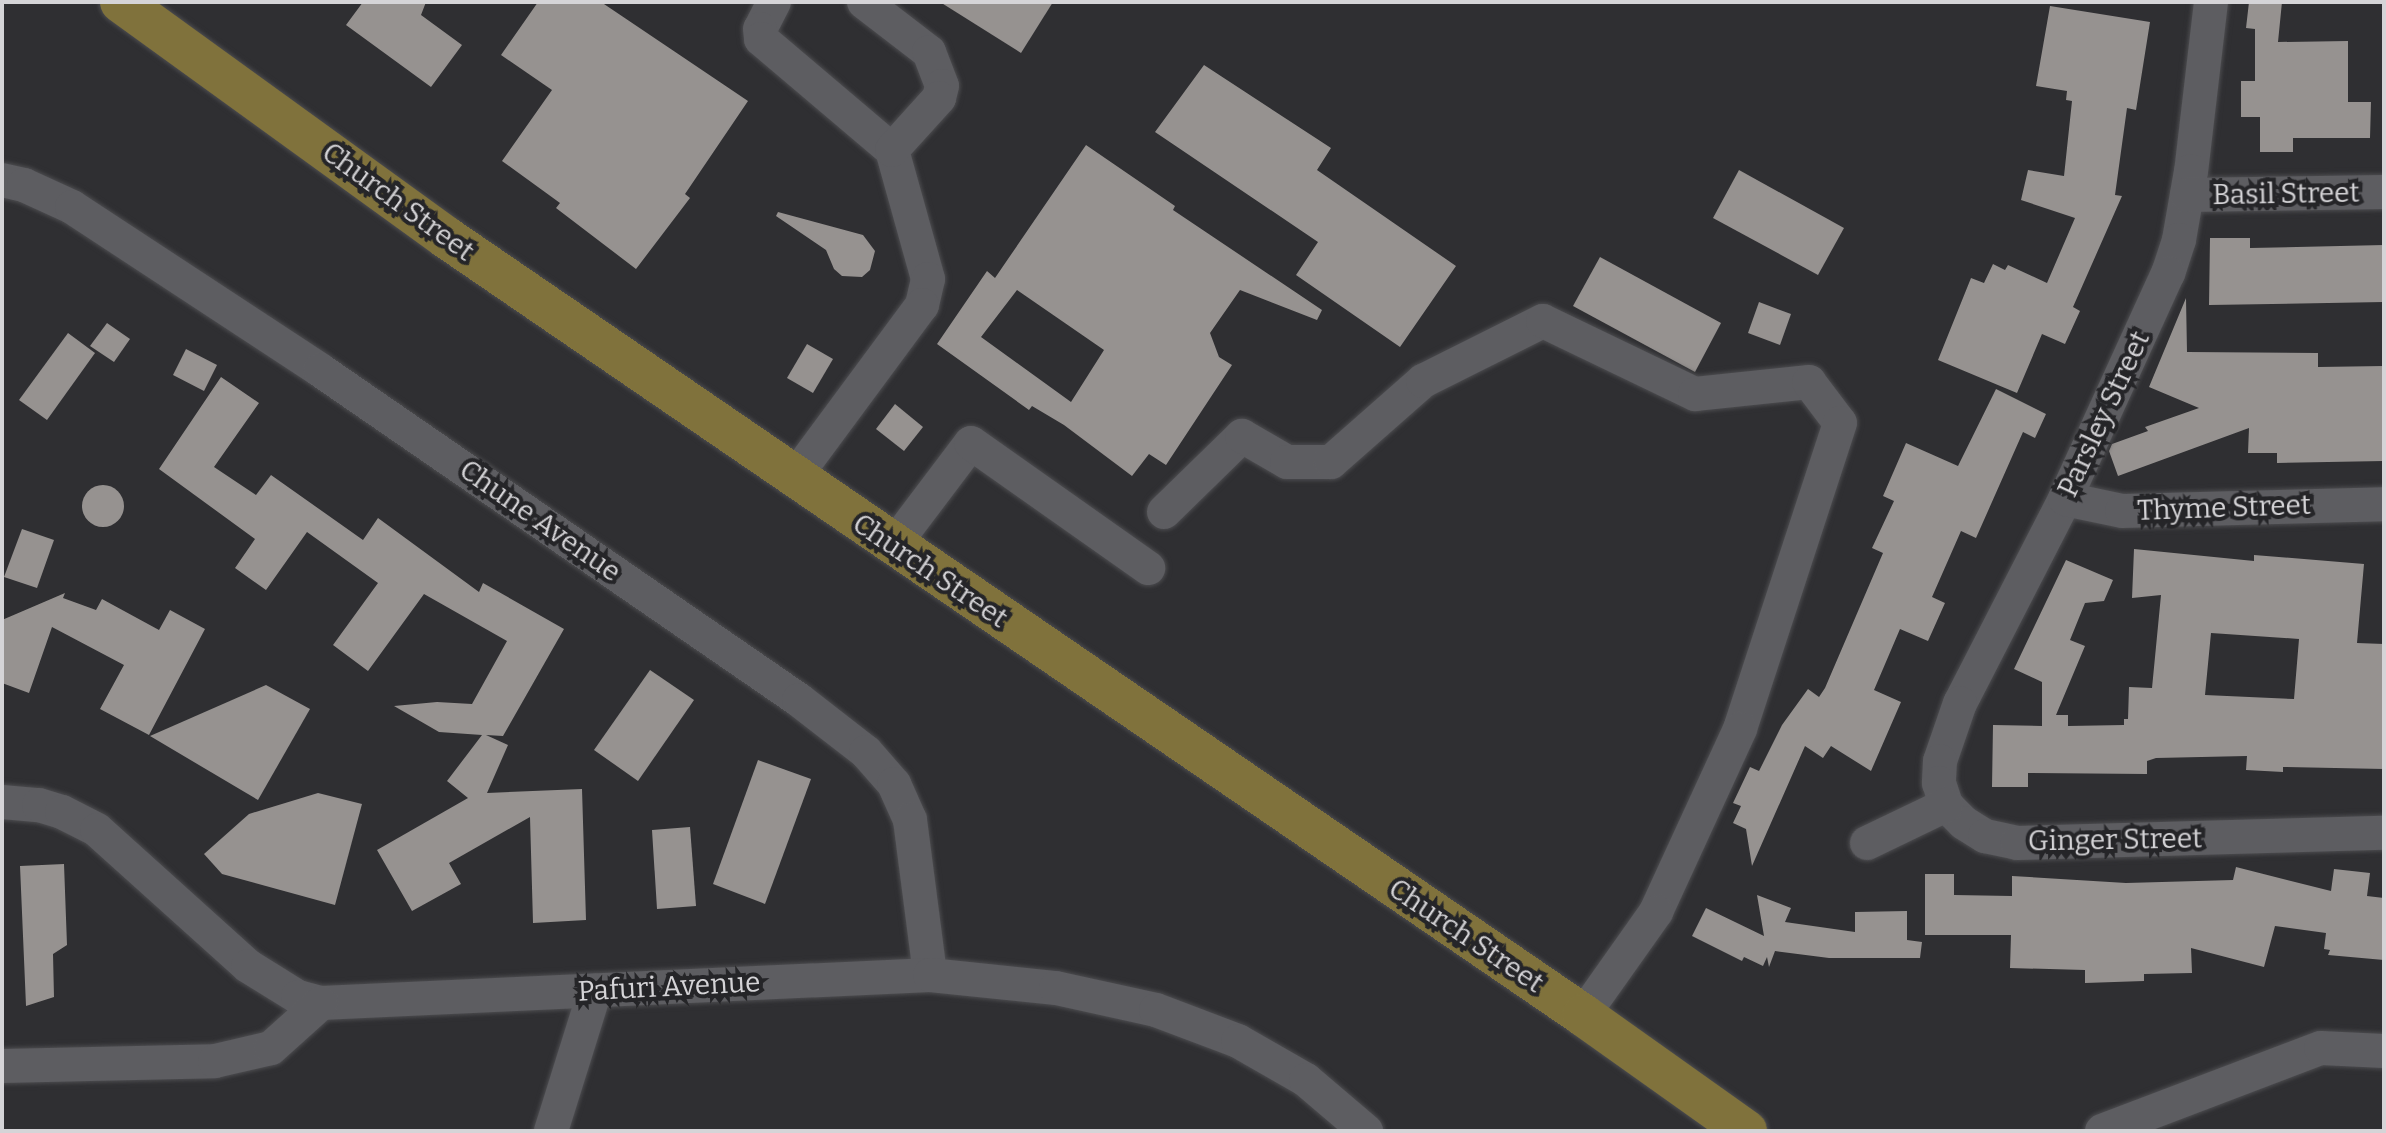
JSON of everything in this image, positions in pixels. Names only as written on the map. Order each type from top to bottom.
[{"type":"main road","name":"Church Street","points":[[121,2],[447,238],[893,546],[1583,1015],[1746,1131]]},
{"type":"street","points":[[774,2],[760,29],[761,39],[892,150],[924,259],[927,294],[794,478]]},
{"type":"street","points":[[864,2],[929,52],[942,86],[939,98],[892,150]]},
{"type":"street","name":"Parsley Street","points":[[1946,805],[1939,783],[1940,761],[1960,703],[2065,499],[2168,273],[2187,195],[2211,2]]},
{"type":"street","name":"Chune Avenue","points":[[2,180],[24,185],[72,207],[308,361],[799,700],[866,752],[894,784],[910,820],[930,975]]},
{"type":"street","name":"Basil Street","points":[[2187,195],[2384,192]]},
{"type":"street","points":[[1164,512],[1242,436],[1287,462],[1331,462],[1423,381],[1543,321],[1695,394],[1809,382],[1840,423],[1740,729],[1656,912],[1583,1015]]},
{"type":"street","points":[[893,546],[971,443],[1148,568]]},
{"type":"street","name":"Thyme Street","points":[[2065,499],[2122,511],[2384,504]]},
{"type":"street","name":"Pafuri Avenue","points":[[2,802],[39,805],[62,812],[97,830],[248,966],[298,997],[321,1003],[930,975],[1056,988],[1156,1010],[1238,1041],[1306,1080],[1366,1131]]},
{"type":"street","points":[[1867,843],[1946,805]]},
{"type":"street","name":"Ginger Street","points":[[1946,805],[1985,836],[2017,843],[2384,833]]},
{"type":"street","points":[[551,1131],[595,991]]},
{"type":"street","points":[[2,1066],[215,1061],[271,1048],[321,1003]]},
{"type":"street","points":[[2102,1131],[2321,1048],[2384,1051]]},
{"type":"building","points":[[363,2],[426,2],[421,15],[462,45],[431,87],[346,25]]},
{"type":"building","points":[[538,2],[601,2],[748,101],[685,194],[690,198],[636,269],[556,208],[560,203],[502,161],[552,90],[501,55]]},
{"type":"building","points":[[940,2],[1053,2],[1021,53]]},
{"type":"building","points":[[2249,2],[2282,2],[2278,42],[2348,41],[2348,102],[2371,102],[2370,138],[2293,138],[2293,152],[2260,152],[2260,117],[2241,117],[2241,81],[2255,81],[2255,29],[2246,28]]},
{"type":"building","points":[[2050,6],[2150,22],[2136,110],[2127,108],[2115,195],[2122,196],[2073,307],[2080,311],[2065,344],[2042,334],[2017,393],[1938,360],[1971,278],[1984,283],[1993,264],[2005,270],[2008,265],[2047,283],[2075,218],[2021,200],[2028,170],[2064,176],[2072,101],[2066,100],[2067,91],[2036,86]]},
{"type":"building","points":[[1204,65],[1331,148],[1317,170],[1456,266],[1400,347],[1296,275],[1318,242],[1155,132]]},
{"type":"building","points":[[1086,145],[1175,206],[1173,210],[1322,310],[1317,320],[1240,290],[1210,333],[1219,357],[1232,365],[1166,465],[1149,454],[1132,476],[1064,425],[1032,406],[1029,410],[937,344],[987,271],[995,278]],"holes":[[[1017,290],[1104,350],[1071,402],[981,337]]]},
{"type":"building","points":[[1739,170],[1844,228],[1818,275],[1713,218]]},
{"type":"building","points":[[778,212],[863,235],[875,251],[870,270],[862,277],[842,276],[834,269],[826,250],[776,216]]},
{"type":"building","points":[[2210,238],[2250,238],[2250,248],[2384,245],[2384,302],[2209,305]]},
{"type":"building","points":[[1600,257],[1721,323],[1695,372],[1573,306]]},
{"type":"building","points":[[2186,298],[2187,352],[2318,353],[2318,367],[2384,366],[2384,461],[2277,463],[2277,453],[2248,453],[2249,428],[2118,476],[2109,451],[2112,444],[2148,431],[2145,427],[2199,408],[2149,387]]},
{"type":"building","points":[[1759,302],[1791,314],[1780,345],[1748,333]]},
{"type":"building","points":[[107,323],[130,339],[114,362],[90,346]]},
{"type":"building","points":[[68,333],[95,353],[47,420],[19,400]]},
{"type":"building","points":[[807,344],[833,359],[813,393],[787,378]]},
{"type":"building","points":[[186,349],[217,365],[204,391],[173,375]]},
{"type":"building","points":[[221,377],[259,403],[214,467],[256,495],[271,475],[363,540],[378,518],[479,592],[483,583],[564,629],[503,736],[486,735],[508,745],[487,793],[582,789],[586,920],[533,923],[530,817],[449,863],[461,884],[412,911],[377,850],[468,798],[447,781],[482,735],[439,732],[394,706],[437,702],[472,704],[507,641],[424,594],[368,671],[333,645],[378,583],[307,532],[266,590],[235,568],[255,539],[159,469]]},
{"type":"building","points":[[1996,389],[2046,414],[2035,438],[2023,432],[1976,538],[1961,531],[1932,597],[1945,603],[1928,641],[1900,629],[1874,690],[1901,702],[1871,771],[1831,746],[1823,758],[1805,746],[1752,866],[1746,829],[1733,823],[1741,806],[1733,803],[1750,767],[1759,771],[1782,725],[1808,689],[1819,697],[1825,688],[1883,553],[1872,548],[1894,501],[1883,496],[1906,443],[1958,466]]},
{"type":"building","points":[[895,404],[923,427],[904,451],[876,429]]},
{"type":"building","points":[[103,485],[118,491],[124,506],[118,521],[103,527],[88,521],[82,506],[88,491]]},
{"type":"building","points":[[22,529],[54,540],[37,588],[4,577]]},
{"type":"building","points":[[2134,549],[2254,561],[2254,555],[2364,564],[2357,643],[2384,644],[2384,769],[2283,767],[2283,772],[2246,770],[2247,756],[2156,758],[2147,761],[2147,774],[2028,773],[2028,787],[1992,787],[1993,725],[2042,726],[2042,682],[2014,669],[2066,560],[2113,580],[2104,601],[2085,603],[2070,640],[2085,646],[2056,715],[2068,715],[2068,726],[2124,725],[2124,719],[2128,719],[2129,687],[2152,688],[2161,595],[2132,598]],"holes":[[[2211,633],[2299,639],[2294,699],[2205,695]]]},
{"type":"building","points":[[65,593],[63,598],[96,610],[102,599],[159,630],[170,610],[205,629],[149,735],[100,709],[124,665],[52,627],[29,693],[2,683],[2,620]]},
{"type":"building","points":[[650,670],[694,700],[638,781],[594,750]]},
{"type":"building","points":[[266,685],[310,709],[258,800],[150,736]]},
{"type":"building","points":[[758,760],[811,779],[765,904],[713,884]]},
{"type":"building","points":[[318,793],[362,804],[335,905],[222,874],[204,854],[249,814]]},
{"type":"building","points":[[690,827],[696,906],[657,909],[652,830]]},
{"type":"building","points":[[64,864],[67,945],[53,954],[54,997],[26,1006],[20,866]]},
{"type":"building","points":[[2236,867],[2331,891],[2334,869],[2370,873],[2367,896],[2384,898],[2384,960],[2328,955],[2330,950],[2324,949],[2326,933],[2275,926],[2264,967],[2191,948],[2192,973],[2144,974],[2144,981],[2085,983],[2085,970],[2010,968],[2011,935],[1925,935],[1925,874],[1954,874],[1954,895],[2012,896],[2012,876],[2126,883],[2233,880]]},
{"type":"building","points":[[1757,895],[1791,908],[1785,922],[1855,932],[1855,912],[1907,911],[1907,940],[1922,942],[1920,958],[1829,958],[1775,951],[1769,967],[1767,957],[1763,966],[1744,957],[1742,961],[1692,936],[1706,908],[1764,936]]}]
